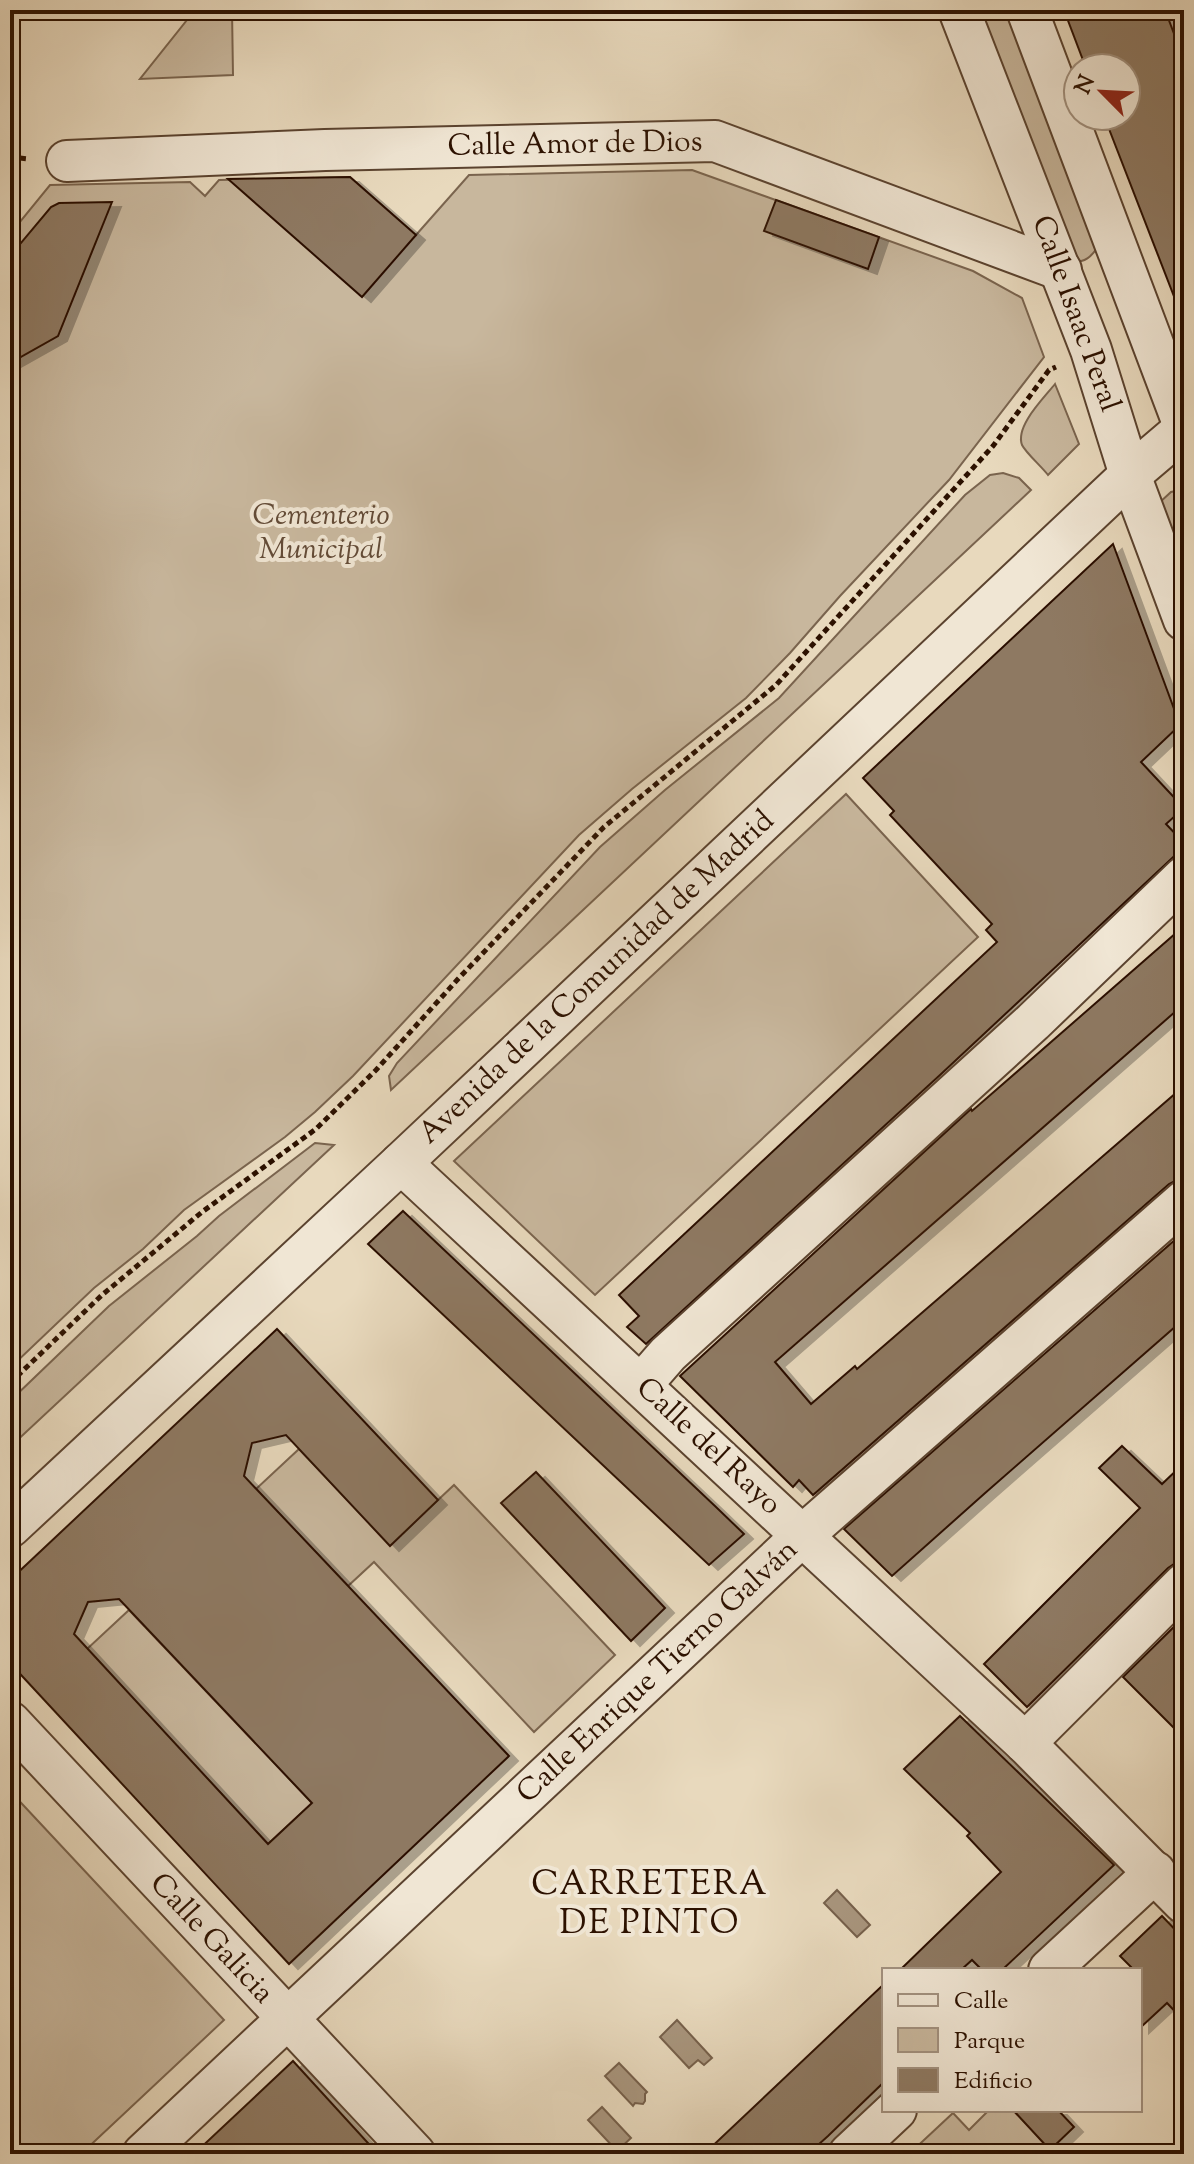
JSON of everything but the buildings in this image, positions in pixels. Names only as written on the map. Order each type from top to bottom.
[{"type":"street","name":"Calle Isaac Peral","points":[[959,10],[1091,350],[1130,475],[1184,620]]},
{"type":"street","name":"Calle Isaac Peral","points":[[1027,10],[1184,428]]},
{"type":"street","name":"Calle Amor de Dios","points":[[67,161],[325,150],[715,141],[1061,270]]},
{"type":"street","name":"Avenida de la Comunidad de Madrid","points":[[10,1527],[1130,475],[1184,428]]},
{"type":"street","points":[[641,1385],[668,1354],[1033,1022],[1184,877]]},
{"type":"street","name":"Calle del Rayo","points":[[401,1163],[1025,1743],[1184,1903]]},
{"type":"street","name":"Calle Enrique Tierno Galván","points":[[143,2154],[803,1535],[1184,1201]]},
{"type":"street","points":[[1025,1743],[1184,1584]]},
{"type":"street","name":"Calle Galicia","points":[[10,1722],[415,2154]]},
{"type":"street","points":[[1051,1968],[1155,1872]]},
{"type":"street","points":[[849,2154],[894,2112]]},
{"type":"path","points":[[10,1383],[102,1295],[202,1212],[316,1129],[376,1070],[458,979],[604,827],[776,685],[993,446],[1049,370],[1091,350]]},
{"type":"green space","points":[[195,10],[232,10],[233,75],[140,79]]},
{"type":"green space","points":[[962,10],[1015,10],[1097,248],[1085,260],[1074,262]]},
{"type":"green space","name":"Cementerio Municipal","points":[[692,170],[973,271],[1022,298],[1044,357],[949,480],[746,698],[579,835],[353,1076],[315,1112],[184,1210],[143,1249],[94,1288],[10,1368],[10,234],[50,185],[190,182],[205,196],[219,180],[350,177],[416,235],[469,175]]},
{"type":"green space","points":[[1055,384],[1079,444],[1048,475],[1024,448],[1021,437],[1026,421]]},
{"type":"green space","points":[[1003,473],[1019,478],[1031,490],[391,1090],[389,1076],[397,1063],[600,847],[779,698],[965,495],[990,475]]},
{"type":"green space","points":[[1184,491],[1184,592],[1159,503],[1171,492]]},
{"type":"green space","points":[[846,794],[978,937],[595,1295],[454,1161]]},
{"type":"green space","points":[[315,1143],[334,1145],[10,1447],[10,1401],[109,1306]]},
{"type":"green space","points":[[299,1449],[390,1545],[454,1485],[615,1655],[534,1732],[374,1562],[348,1586],[256,1489]]},
{"type":"green space","points":[[129,1610],[312,1803],[268,1844],[87,1649]]},
{"type":"green space","points":[[10,1791],[224,2020],[81,2154],[10,2154]]},
{"type":"green space","points":[[987,2112],[1015,2112],[1055,2154],[909,2154],[953,2113],[969,2130]]},
{"type":"shaded area","points":[[837,1890],[870,1925],[857,1937],[824,1903]]},
{"type":"shaded area","points":[[677,2020],[712,2058],[704,2065],[698,2060],[689,2068],[660,2037]]},
{"type":"shaded area","points":[[619,2063],[647,2092],[643,2104],[635,2103],[633,2106],[605,2076]]},
{"type":"shaded area","points":[[602,2107],[631,2138],[617,2151],[588,2120]]},
{"type":"district","name":"CARRETERA DE PINTO","points":[[650,1904]]}]
